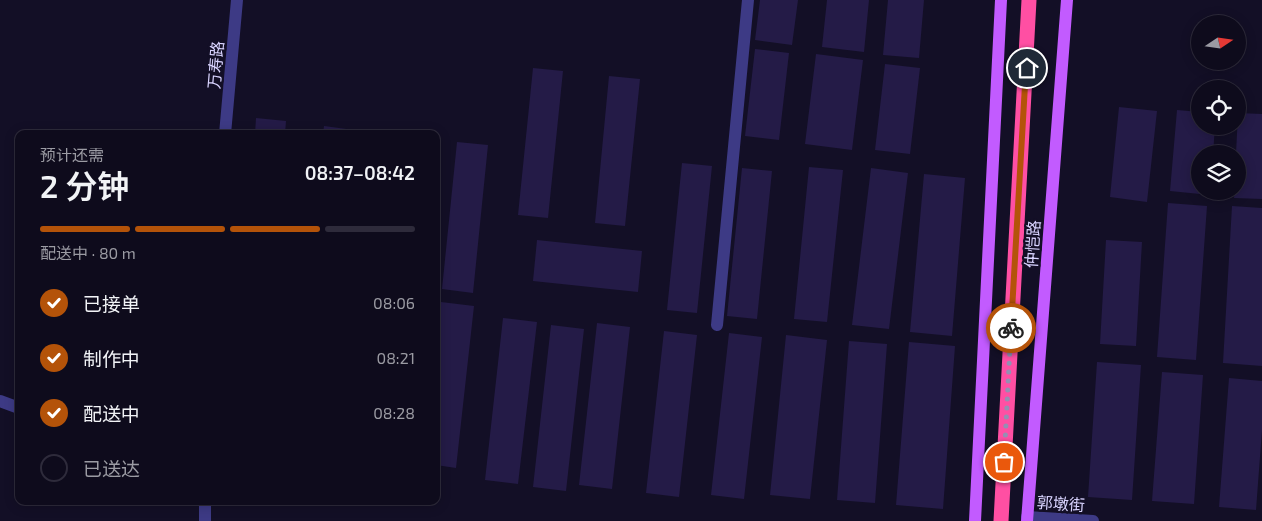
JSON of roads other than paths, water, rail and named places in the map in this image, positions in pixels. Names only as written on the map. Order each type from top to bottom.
[{"type":"highway","points":[[1001,521],[1029,0]]},
{"type":"highway","points":[[1025,85],[1038,0]]},
{"type":"main road","points":[[975,521],[1001,0]]},
{"type":"main road","name":"仲恺路","points":[[1027,519],[1066,0]]},
{"type":"street","name":"万寿路","points":[[225,130],[238,0]]},
{"type":"street","points":[[717,324],[748,0]]},
{"type":"street","points":[[0,400],[15,406]]},
{"type":"street","points":[[205,505],[205,521]]},
{"type":"street","name":"郭墩街","points":[[1027,519],[1093,521]]}]
